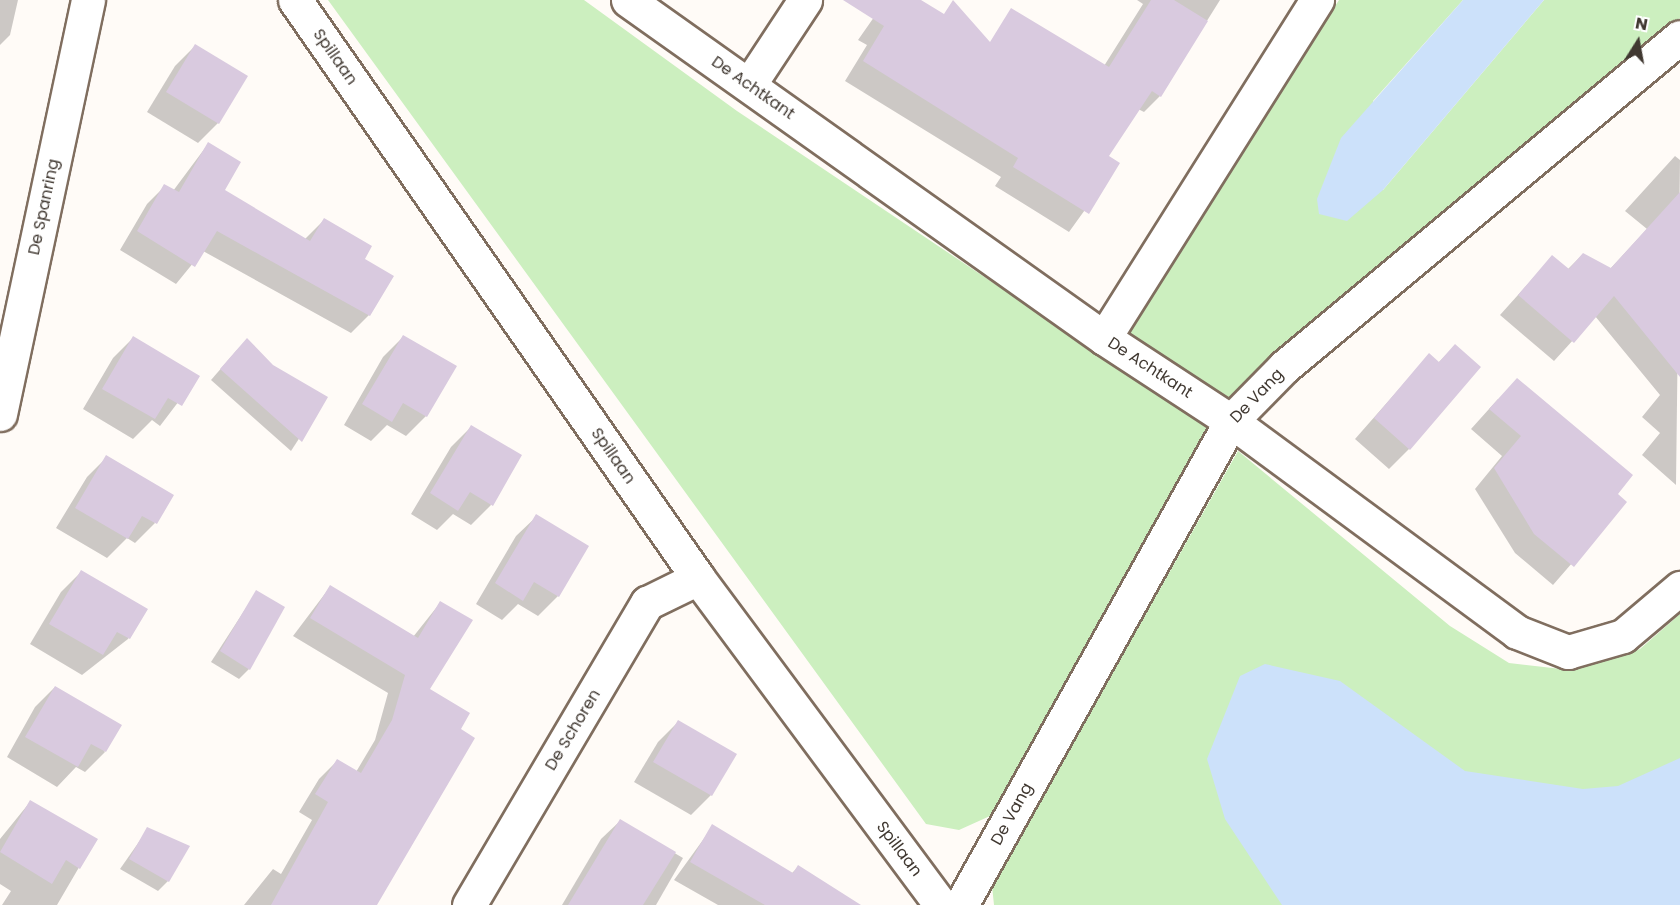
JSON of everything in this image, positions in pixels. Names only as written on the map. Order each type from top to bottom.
[{"type":"street","name":"De Spanring","points":[[0,414],[88,0]]},
{"type":"street","name":"Spillaan","points":[[295,0],[698,578],[941,905]]},
{"type":"street","name":"De Achtkant","points":[[628,0],[1104,338],[1231,421],[1517,632],[1568,652],[1623,636],[1680,588]]},
{"type":"street","points":[[749,85],[805,0]]},
{"type":"street","points":[[1104,338],[1317,0]]},
{"type":"street","name":"De Vang","points":[[961,905],[1231,421],[1284,368],[1680,37]]},
{"type":"street","name":"De Schoren","points":[[469,905],[647,603],[698,578]]},
{"type":"green space","points":[[328,0],[584,0],[737,111],[1208,427],[990,816],[959,830],[926,824]]},
{"type":"green space","points":[[1339,0],[1463,0],[1373,101],[1383,190],[1544,0],[1680,0],[1680,18],[1275,353],[1227,406],[1124,335]]},
{"type":"green space","points":[[1238,451],[1450,626],[1509,663],[1570,670],[1640,649],[1680,614],[1680,905],[994,905],[992,886]]},
{"type":"water","points":[[1463,0],[1544,0],[1383,190],[1347,221],[1319,214],[1317,199],[1341,138]]},
{"type":"water","points":[[1265,664],[1340,681],[1465,771],[1583,789],[1618,786],[1680,758],[1680,905],[1282,905],[1225,819],[1207,759],[1240,676]]},
{"type":"building","points":[[843,0],[921,0],[944,14],[953,0],[990,42],[1011,8],[1109,67],[1151,0],[1174,0],[1208,21],[1161,97],[1152,91],[1109,156],[1120,163],[1089,214],[1013,167],[1018,158],[863,61],[884,26]]},
{"type":"building","points":[[195,44],[248,76],[219,124],[166,92]]},
{"type":"building","points":[[208,142],[241,162],[225,190],[310,241],[324,218],[372,246],[365,259],[394,276],[370,316],[217,231],[195,267],[137,231],[164,184],[179,192]]},
{"type":"building","points":[[1680,192],[1680,377],[1614,296],[1574,343],[1518,295],[1552,255],[1569,269],[1583,253],[1611,268]]},
{"type":"building","points":[[403,335],[457,366],[427,417],[403,403],[392,422],[362,404]]},
{"type":"building","points":[[133,336],[200,376],[182,406],[168,398],[155,419],[102,389]]},
{"type":"building","points":[[247,338],[273,365],[328,397],[302,442],[220,369]]},
{"type":"building","points":[[1455,344],[1481,367],[1410,450],[1374,418],[1429,353],[1439,362]]},
{"type":"building","points":[[1517,378],[1633,475],[1618,494],[1627,502],[1574,567],[1534,534],[1494,468],[1521,436],[1489,409]]},
{"type":"building","points":[[471,425],[522,455],[493,506],[470,492],[458,511],[430,493]]},
{"type":"building","points":[[106,455],[174,495],[157,524],[142,516],[128,539],[75,508]]},
{"type":"building","points":[[536,514],[589,546],[559,597],[534,582],[523,601],[495,583]]},
{"type":"building","points":[[81,570],[148,609],[130,639],[117,632],[103,655],[49,624]]},
{"type":"building","points":[[330,585],[418,638],[440,601],[473,620],[430,689],[470,713],[461,729],[475,738],[377,905],[271,905],[328,802],[315,794],[337,759],[361,773],[392,720],[405,675],[310,618]]},
{"type":"building","points":[[256,590],[285,607],[250,670],[220,651]]},
{"type":"building","points":[[55,686],[122,725],[106,752],[91,744],[78,767],[25,737]]},
{"type":"building","points":[[678,720],[737,754],[712,796],[653,762]]},
{"type":"building","points":[[30,800],[98,839],[80,869],[66,860],[52,884],[0,852]]},
{"type":"building","points":[[620,819],[676,852],[643,905],[568,905]]},
{"type":"building","points":[[712,824],[793,873],[798,865],[861,905],[765,905],[690,862]]},
{"type":"building","points":[[147,827],[190,846],[169,882],[129,859]]}]
